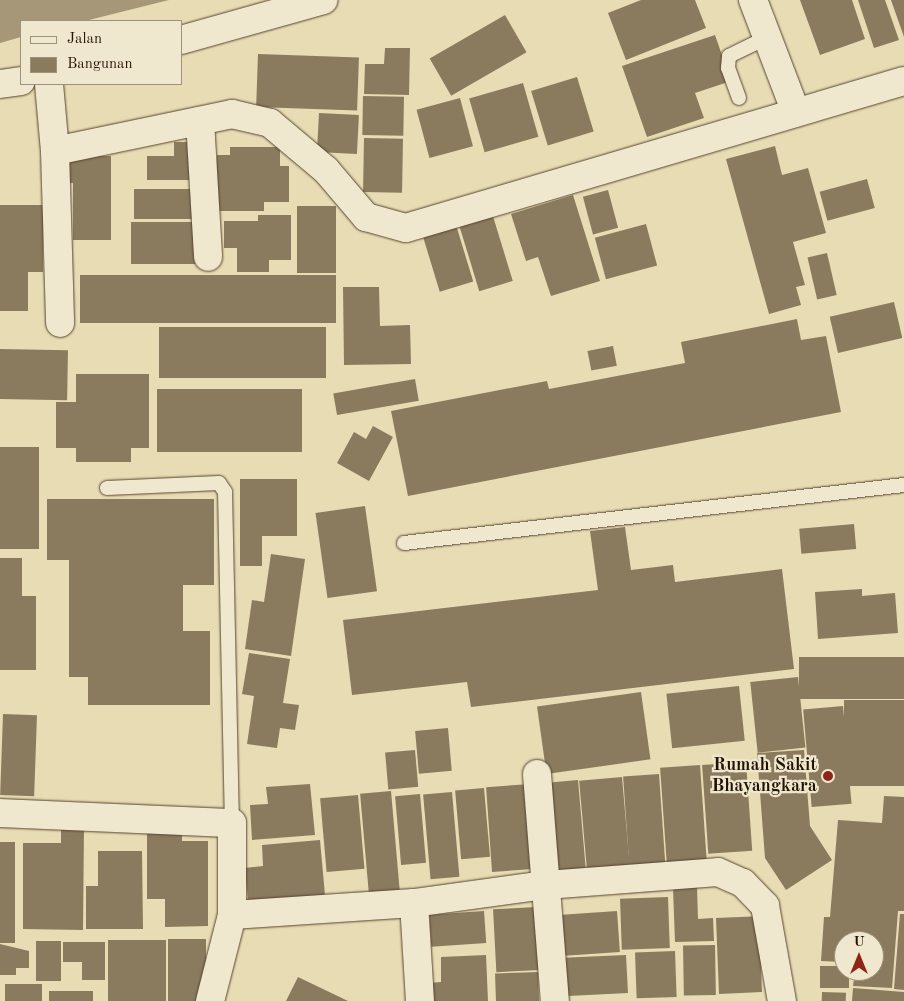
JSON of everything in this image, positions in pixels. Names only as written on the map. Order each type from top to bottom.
[{"type":"street","points":[[182,40],[323,0]]},
{"type":"street","points":[[753,0],[795,110]]},
{"type":"street","points":[[0,84],[20,81]]},
{"type":"street","points":[[55,151],[232,114],[270,123],[326,170],[366,216],[406,228],[795,110],[904,81]]},
{"type":"street","points":[[49,85],[55,151],[60,323]]},
{"type":"street","points":[[200,121],[208,257]]},
{"type":"street","points":[[537,774],[555,1001]]},
{"type":"street","points":[[0,814],[232,823],[232,915],[210,1001]]},
{"type":"street","points":[[232,915],[414,903],[546,885],[718,872],[733,877],[752,891],[771,920],[782,1001]]},
{"type":"street","points":[[414,903],[420,1001]]},
{"type":"lane","points":[[739,98],[728,68],[729,56],[768,37]]},
{"type":"lane","points":[[107,488],[219,483],[225,492],[232,823]]},
{"type":"lane","points":[[404,543],[904,485]]},
{"type":"shaded area","points":[[0,0],[169,0],[89,20],[20,20],[20,37],[0,43]]},
{"type":"building","points":[[641,0],[695,0],[706,28],[626,60],[608,13]]},
{"type":"building","points":[[800,0],[852,0],[865,39],[820,55]]},
{"type":"building","points":[[858,0],[885,0],[899,40],[874,48]]},
{"type":"building","points":[[891,0],[904,0],[904,37]]},
{"type":"building","points":[[505,15],[526,52],[451,96],[430,58]]},
{"type":"building","points":[[715,35],[731,81],[695,93],[704,118],[647,137],[622,66]]},
{"type":"building","points":[[385,48],[410,48],[409,95],[364,94],[365,64],[384,64]]},
{"type":"building","points":[[258,54],[359,58],[357,110],[256,107]]},
{"type":"building","points":[[577,77],[594,132],[548,146],[531,91]]},
{"type":"building","points":[[523,83],[538,137],[485,152],[469,98]]},
{"type":"building","points":[[363,96],[404,97],[403,136],[362,135]]},
{"type":"building","points":[[460,98],[473,146],[429,158],[417,110]]},
{"type":"building","points":[[319,113],[359,115],[357,154],[317,152]]},
{"type":"building","points":[[364,138],[403,139],[402,193],[363,192]]},
{"type":"building","points":[[174,142],[199,142],[199,180],[147,180],[147,156],[174,156]]},
{"type":"building","points":[[775,146],[782,175],[808,168],[826,233],[793,242],[805,285],[796,287],[801,305],[769,314],[726,159]]},
{"type":"building","points":[[230,147],[280,147],[280,166],[289,166],[289,202],[264,202],[264,211],[217,211],[217,155],[230,155]]},
{"type":"building","points":[[64,156],[111,156],[111,240],[73,240],[73,183],[64,183]]},
{"type":"building","points":[[867,179],[875,208],[827,221],[820,192]]},
{"type":"building","points":[[134,189],[195,189],[195,219],[134,219]]},
{"type":"building","points":[[608,190],[618,228],[593,234],[583,197]]},
{"type":"building","points":[[573,195],[600,281],[551,296],[538,257],[526,261],[511,214]]},
{"type":"building","points":[[0,205],[43,205],[43,272],[28,272],[28,311],[0,311]]},
{"type":"building","points":[[297,206],[336,206],[336,273],[297,273]]},
{"type":"building","points":[[492,213],[513,281],[479,291],[459,223]]},
{"type":"building","points":[[258,215],[291,215],[291,260],[269,260],[269,272],[237,272],[237,248],[224,248],[224,221],[258,221]]},
{"type":"building","points":[[131,222],[199,222],[199,264],[131,264]]},
{"type":"building","points":[[646,224],[657,266],[606,279],[595,238]]},
{"type":"building","points":[[456,225],[473,281],[440,292],[423,235]]},
{"type":"building","points":[[827,253],[837,295],[817,299],[808,257]]},
{"type":"building","points":[[80,275],[336,275],[336,323],[80,323]]},
{"type":"building","points":[[343,287],[379,287],[380,326],[410,325],[411,364],[344,365]]},
{"type":"building","points":[[894,302],[902,338],[838,353],[830,317]]},
{"type":"building","points":[[797,319],[801,340],[826,336],[841,412],[408,496],[391,411],[547,381],[549,389],[685,363],[681,342]]},
{"type":"building","points":[[159,327],[326,327],[326,378],[159,378]]},
{"type":"building","points":[[613,346],[617,366],[591,371],[587,351]]},
{"type":"building","points":[[0,349],[68,350],[67,400],[0,399]]},
{"type":"building","points":[[76,374],[149,374],[149,448],[131,448],[131,462],[76,462],[76,448],[56,448],[56,402],[76,402]]},
{"type":"building","points":[[415,379],[419,401],[337,415],[333,393]]},
{"type":"building","points":[[157,389],[302,389],[302,452],[157,452]]},
{"type":"building","points":[[373,426],[393,437],[369,481],[337,463],[354,432],[366,439]]},
{"type":"building","points":[[0,447],[39,447],[39,549],[0,549]]},
{"type":"building","points":[[240,479],[297,479],[297,536],[262,536],[262,566],[240,566]]},
{"type":"building","points":[[47,499],[214,499],[214,585],[183,585],[183,631],[210,631],[210,705],[88,705],[88,677],[69,677],[69,560],[47,560]]},
{"type":"building","points":[[365,506],[377,591],[327,598],[315,513]]},
{"type":"building","points":[[854,524],[856,549],[801,554],[799,529]]},
{"type":"building","points":[[625,527],[631,570],[673,565],[675,582],[782,569],[794,669],[471,707],[467,682],[352,695],[343,620],[598,590],[590,531]]},
{"type":"building","points":[[271,554],[305,559],[291,656],[245,649],[252,600],[264,602]]},
{"type":"building","points":[[0,558],[22,558],[22,596],[36,596],[36,670],[0,670]]},
{"type":"building","points":[[862,589],[862,596],[895,593],[898,633],[818,639],[815,592]]},
{"type":"building","points":[[249,653],[290,659],[283,703],[299,705],[295,730],[280,728],[277,748],[247,744],[254,696],[242,694]]},
{"type":"building","points":[[799,657],[904,657],[904,699],[799,699]]},
{"type":"building","points":[[798,677],[805,748],[758,753],[750,682]]},
{"type":"building","points":[[739,686],[745,741],[672,748],[666,694]]},
{"type":"building","points":[[641,692],[650,759],[546,774],[537,707]]},
{"type":"building","points":[[844,700],[904,700],[904,786],[844,786]]},
{"type":"building","points":[[843,706],[852,804],[812,807],[803,709]]},
{"type":"building","points":[[3,714],[37,715],[34,796],[0,795]]},
{"type":"building","points":[[448,728],[452,771],[419,774],[415,731]]},
{"type":"building","points":[[415,750],[418,787],[388,789],[385,753]]},
{"type":"building","points":[[804,750],[810,826],[832,860],[786,890],[765,858],[757,753]]},
{"type":"building","points":[[746,762],[752,851],[708,854],[702,765]]},
{"type":"building","points":[[700,765],[707,862],[667,865],[660,768]]},
{"type":"building","points":[[659,774],[665,867],[630,869],[623,777]]},
{"type":"building","points":[[622,777],[630,871],[587,874],[579,781]]},
{"type":"building","points":[[578,780],[586,875],[547,878],[539,783]]},
{"type":"building","points":[[310,784],[315,835],[252,840],[250,805],[268,804],[266,787]]},
{"type":"building","points":[[531,784],[537,869],[492,872],[486,787]]},
{"type":"building","points":[[484,788],[490,857],[461,859],[455,791]]},
{"type":"building","points":[[391,791],[400,891],[369,893],[360,794]]},
{"type":"building","points":[[452,792],[459,877],[431,879],[423,795]]},
{"type":"building","points":[[420,794],[426,863],[401,865],[395,796]]},
{"type":"building","points":[[358,795],[364,869],[327,872],[320,798]]},
{"type":"building","points":[[884,796],[904,797],[904,911],[898,911],[892,988],[853,986],[854,981],[884,981],[884,931],[834,931],[834,962],[821,961],[824,917],[830,917],[838,820],[882,823]]},
{"type":"building","points":[[61,827],[84,827],[83,930],[23,929],[23,843],[61,843]]},
{"type":"building","points":[[147,830],[182,830],[182,841],[208,841],[208,926],[165,927],[165,899],[147,899]]},
{"type":"building","points":[[320,840],[325,895],[248,901],[245,868],[263,866],[262,845]]},
{"type":"building","points":[[0,842],[15,842],[15,943],[0,943]]},
{"type":"building","points":[[98,851],[142,851],[143,929],[86,929],[86,886],[98,886]]},
{"type":"building","points":[[697,887],[698,919],[713,918],[714,941],[675,942],[673,888]]},
{"type":"building","points":[[668,897],[670,948],[622,950],[620,899]]},
{"type":"building","points":[[537,907],[540,970],[496,972],[493,909]]},
{"type":"building","points":[[484,911],[486,943],[431,947],[429,915]]},
{"type":"building","points":[[617,911],[620,952],[565,956],[562,915]]},
{"type":"building","points":[[900,914],[904,914],[904,990],[894,989]]},
{"type":"building","points":[[766,916],[760,944],[762,992],[719,994],[716,918]]},
{"type":"building","points":[[168,939],[206,939],[206,1001],[168,1001]]},
{"type":"building","points":[[108,940],[166,940],[166,1001],[108,1001]]},
{"type":"building","points":[[36,941],[61,941],[61,981],[36,981]]},
{"type":"building","points":[[63,942],[105,942],[105,980],[82,980],[82,962],[63,962]]},
{"type":"building","points":[[0,944],[29,951],[29,968],[16,968],[16,975],[0,975]]},
{"type":"building","points":[[715,945],[716,995],[684,996],[683,946]]},
{"type":"building","points":[[675,951],[677,997],[637,998],[635,952]]},
{"type":"building","points":[[486,955],[488,1001],[428,1001],[427,983],[441,982],[441,957]]},
{"type":"building","points":[[626,955],[628,993],[568,996],[567,979],[559,979],[558,958]]},
{"type":"building","points":[[820,966],[834,966],[834,981],[849,981],[849,988],[820,988]]},
{"type":"building","points":[[538,972],[539,1001],[496,1001],[495,974]]},
{"type":"building","points":[[298,977],[348,1001],[286,1001]]},
{"type":"building","points":[[5,984],[42,984],[42,1001],[5,1001]]},
{"type":"building","points":[[853,988],[904,992],[904,1001],[852,1001]]},
{"type":"building","points":[[49,991],[93,991],[93,1001],[49,1001]]},
{"type":"building","points":[[822,992],[846,993],[846,1001],[822,1001]]},
{"type":"place","name":"Rumah Sakit Bhayangkara","points":[[828,776]]}]
